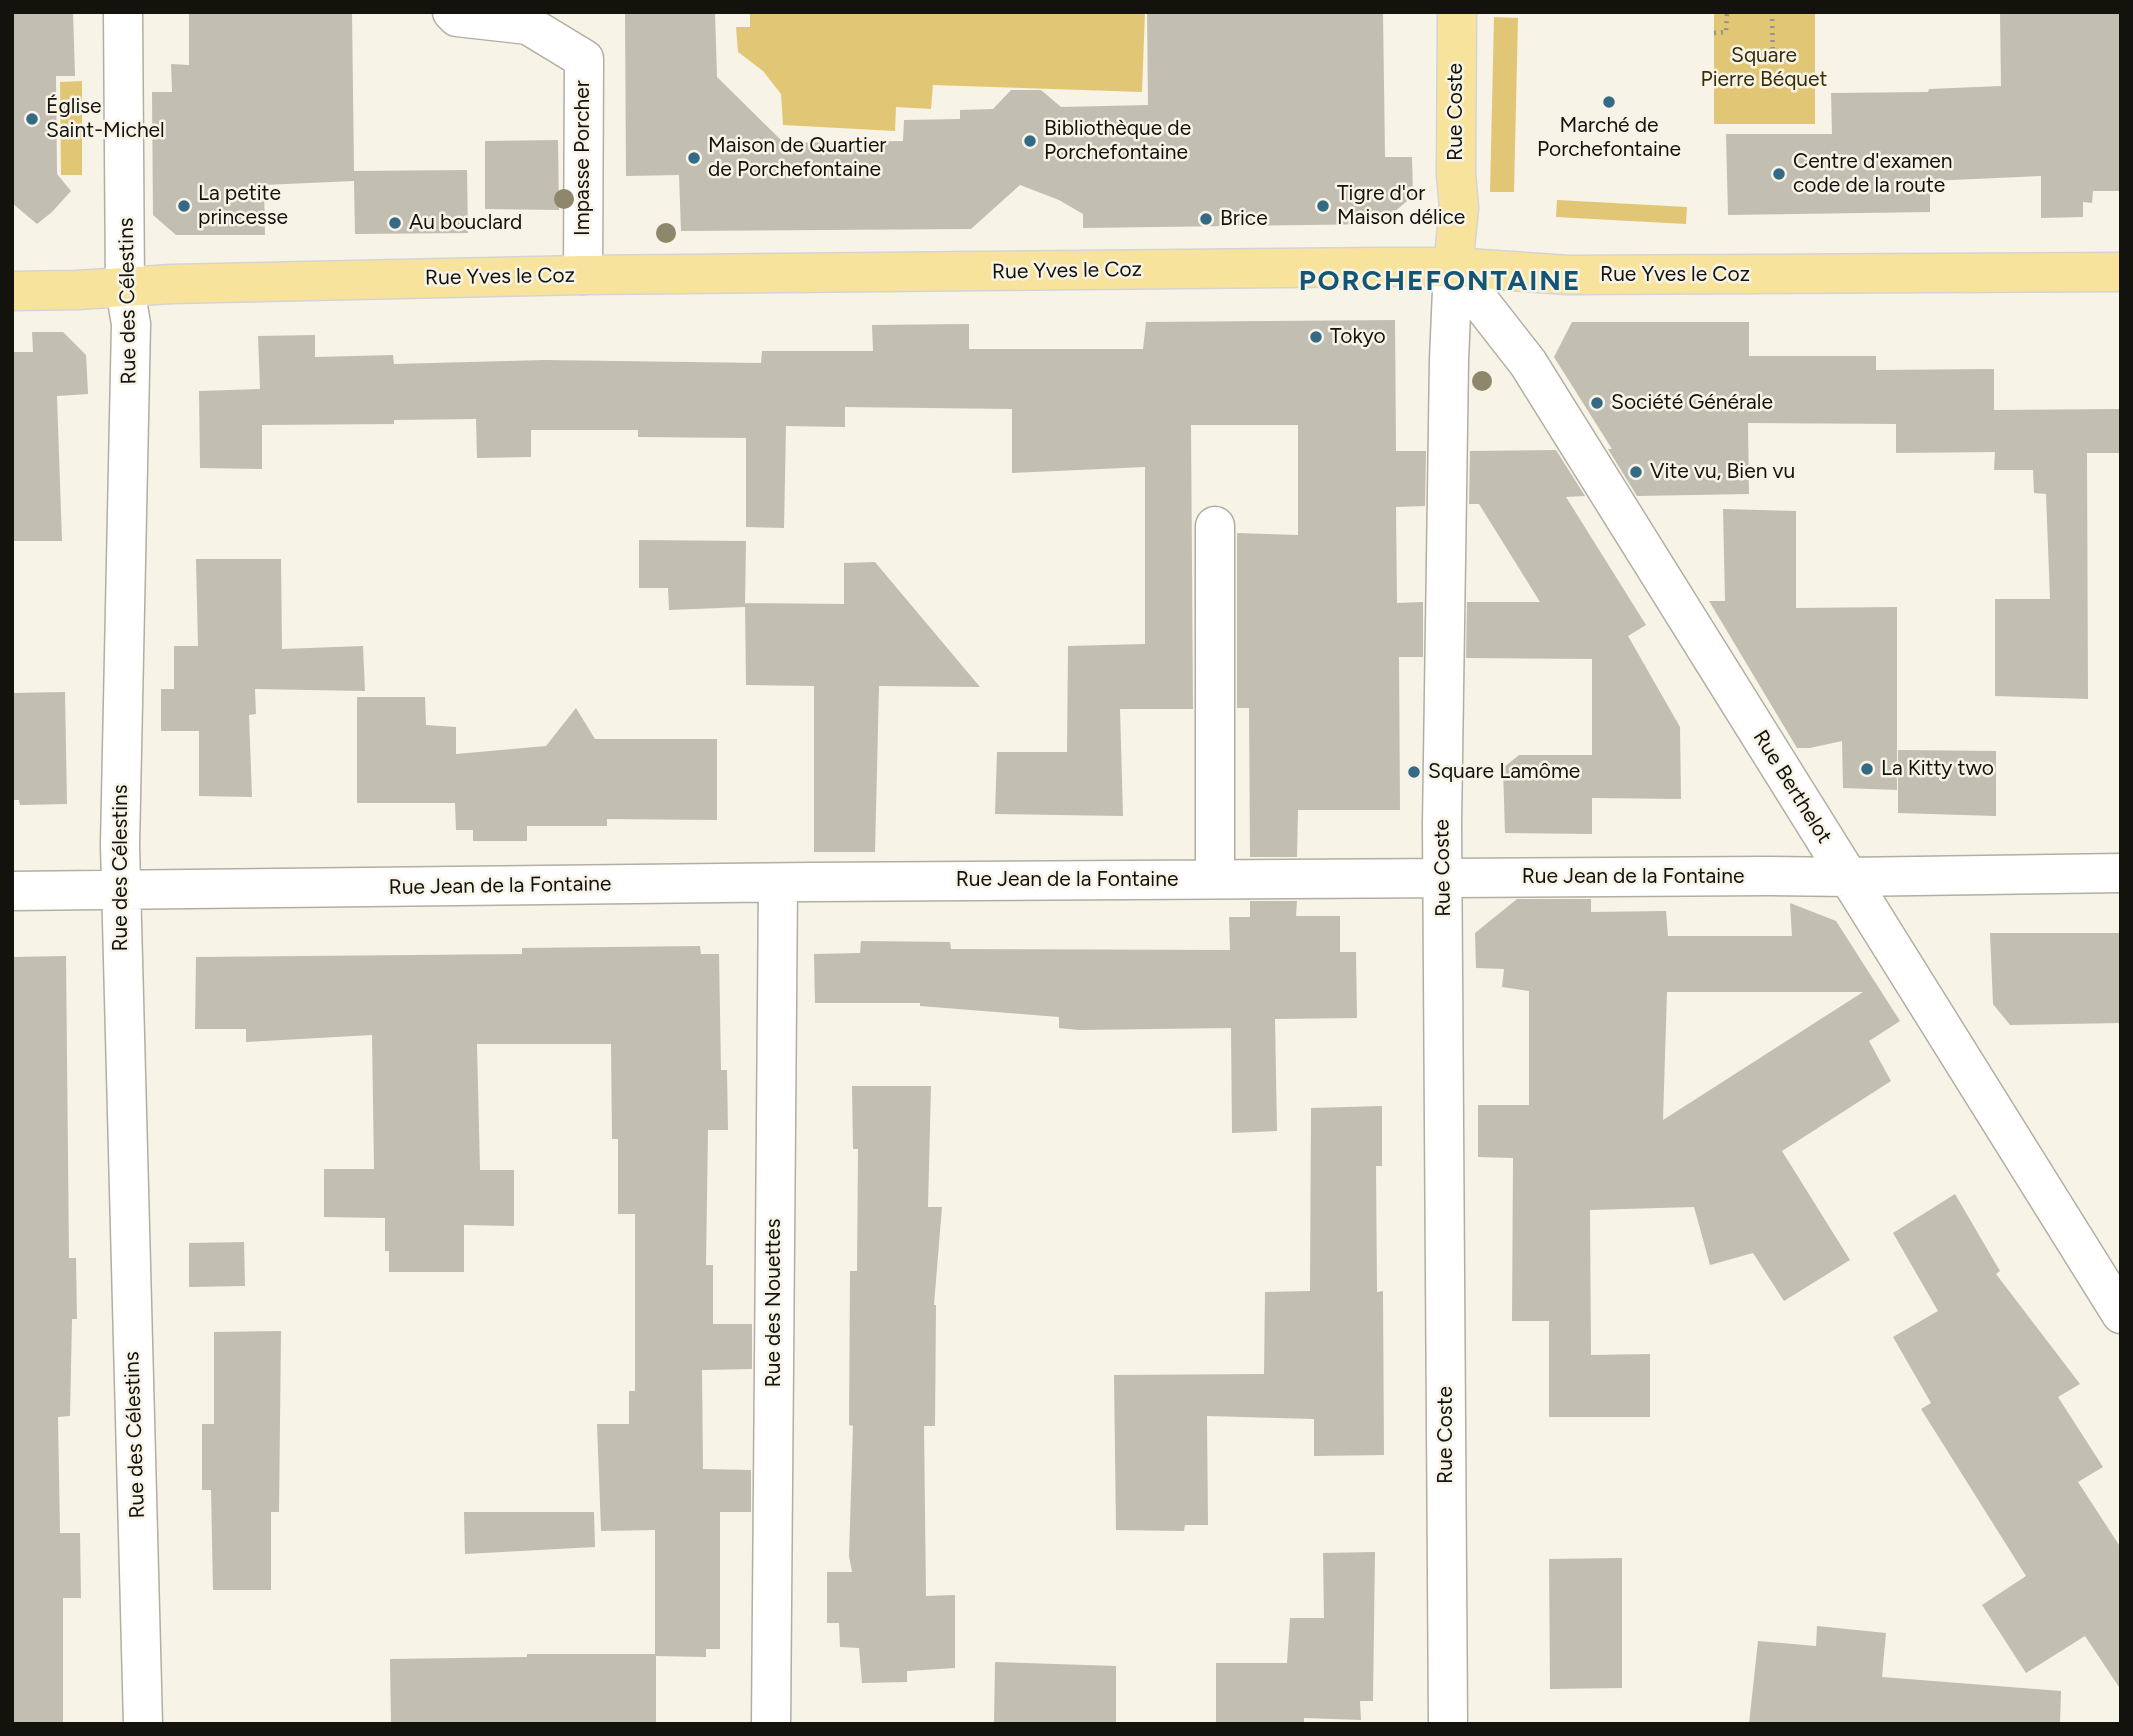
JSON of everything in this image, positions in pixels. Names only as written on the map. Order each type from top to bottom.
[{"type":"main road","name":"Rue Coste","points":[[1453,267],[1458,208],[1457,12]]},
{"type":"main road","name":"Rue Yves le Coz","points":[[12,291],[172,284],[583,275],[1453,267],[1568,275],[2121,272]]},
{"type":"street","name":"Rue des Célestins","points":[[123,12],[125,288],[131,324],[120,890],[143,1724]]},
{"type":"street","name":"Impasse Porcher","points":[[452,12],[457,17],[528,25],[583,59],[583,275]]},
{"type":"street","name":"Rue Berthelot","points":[[1453,267],[1528,363],[2121,1314]]},
{"type":"street","name":"Rue Coste","points":[[1448,1724],[1443,742],[1453,267]]},
{"type":"street","points":[[1215,526],[1215,879]]},
{"type":"street","name":"Rue Jean de la Fontaine","points":[[12,891],[2121,873]]},
{"type":"street","name":"Rue des Nouettes","points":[[771,1724],[778,883]]},
{"type":"path","points":[[1714,33],[1726,32],[1727,12]]},
{"type":"path","points":[[1772,12],[1773,67]]},
{"type":"green space","points":[[750,12],[1145,12],[1142,92],[933,85],[931,109],[896,107],[895,131],[783,125],[781,94],[763,71],[738,52],[736,27],[750,27]]},
{"type":"green space","name":"Square Pierre Béquet","points":[[1714,12],[1815,12],[1815,124],[1714,124]]},
{"type":"green space","points":[[1494,17],[1518,18],[1514,192],[1490,192]]},
{"type":"green space","points":[[82,81],[82,175],[61,175],[60,82]]},
{"type":"green space","points":[[1557,200],[1687,207],[1686,224],[1556,217]]},
{"type":"building","name":"Église Saint-Michel","points":[[12,12],[73,12],[75,76],[56,76],[57,174],[71,191],[37,224],[12,203]]},
{"type":"building","points":[[189,12],[352,12],[354,171],[467,170],[468,233],[355,234],[354,181],[264,185],[265,235],[176,235],[153,215],[152,92],[172,92],[171,64],[189,65]]},
{"type":"building","points":[[625,12],[715,12],[717,77],[784,143],[903,141],[904,120],[960,119],[960,110],[993,109],[1011,90],[1041,90],[1061,107],[1148,105],[1147,12],[1383,12],[1385,157],[1412,157],[1413,196],[1380,224],[1083,228],[1083,214],[1059,200],[1020,185],[971,229],[681,231],[679,175],[626,176]]},
{"type":"building","points":[[2000,12],[2121,12],[2121,191],[2093,191],[2092,203],[2083,202],[2083,217],[2041,218],[2041,176],[1930,181],[1930,212],[1728,215],[1726,134],[1832,134],[1831,93],[1928,92],[1929,89],[2001,86]]},
{"type":"building","points":[[558,140],[559,210],[485,209],[485,141]]},
{"type":"building","points":[[1395,320],[1396,451],[1426,451],[1425,506],[1396,507],[1397,603],[1423,602],[1423,657],[1399,657],[1400,810],[1298,810],[1297,857],[1250,857],[1249,708],[1237,708],[1237,533],[1298,535],[1298,425],[1191,425],[1193,709],[1120,709],[1123,816],[995,814],[997,752],[1067,752],[1068,646],[1145,644],[1145,467],[1012,473],[1012,409],[845,407],[845,427],[786,426],[784,528],[746,527],[746,438],[638,437],[638,430],[531,430],[531,457],[477,458],[476,419],[394,420],[394,424],[262,425],[262,469],[200,468],[199,391],[260,389],[258,336],[315,335],[315,357],[393,355],[394,364],[545,360],[761,363],[762,351],[873,351],[872,325],[969,324],[969,349],[1143,349],[1146,322]]},
{"type":"building","points":[[1572,322],[1749,322],[1749,356],[1876,356],[1876,370],[1994,369],[1994,410],[2121,409],[2121,453],[2087,453],[2088,699],[1995,696],[1995,599],[2050,599],[2046,494],[2034,493],[2033,470],[1994,470],[1995,452],[1896,453],[1896,424],[1748,423],[1749,494],[1637,496],[1608,449],[1612,449],[1554,357]]},
{"type":"building","points":[[32,332],[63,332],[86,355],[88,394],[57,396],[62,541],[12,541],[12,352],[33,352]]},
{"type":"building","points":[[1556,450],[1585,496],[1566,497],[1646,625],[1628,636],[1680,727],[1681,799],[1592,798],[1592,834],[1505,833],[1503,768],[1519,755],[1592,755],[1592,659],[1466,658],[1467,602],[1540,602],[1479,504],[1469,504],[1470,451]]},
{"type":"building","points":[[1723,509],[1796,511],[1796,608],[1897,607],[1897,790],[1843,788],[1842,741],[1797,748],[1709,601],[1725,601]]},
{"type":"building","points":[[639,540],[746,541],[745,607],[669,610],[668,588],[639,588]]},
{"type":"building","points":[[196,559],[281,559],[282,649],[363,646],[365,691],[255,689],[256,714],[249,715],[252,797],[199,796],[199,731],[161,731],[161,689],[174,689],[174,646],[198,646]]},
{"type":"building","points":[[875,562],[980,687],[879,686],[875,852],[814,852],[814,686],[746,685],[745,603],[844,604],[844,563]]},
{"type":"building","points":[[65,692],[67,804],[20,805],[19,800],[12,800],[12,693]]},
{"type":"building","points":[[357,697],[425,697],[426,725],[456,727],[456,754],[546,746],[576,708],[595,739],[717,739],[717,820],[607,819],[607,826],[527,826],[527,841],[473,841],[473,830],[456,830],[455,803],[357,803]]},
{"type":"building","points":[[1898,750],[1996,751],[1996,816],[1898,813]]},
{"type":"building","points":[[1517,899],[1591,899],[1591,912],[1666,911],[1668,936],[1792,936],[1790,903],[1836,921],[1900,1021],[1869,1041],[1891,1081],[1782,1151],[1850,1260],[1784,1301],[1753,1253],[1710,1265],[1694,1207],[1590,1210],[1591,1355],[1650,1354],[1650,1417],[1549,1417],[1549,1321],[1512,1321],[1513,1158],[1478,1157],[1478,1105],[1529,1105],[1529,991],[1502,987],[1504,969],[1476,968],[1475,933]],"holes":[[[1667,992],[1863,992],[1663,1120]]]},
{"type":"building","points":[[1250,901],[1297,901],[1296,916],[1340,916],[1340,952],[1356,952],[1357,1018],[1275,1019],[1277,1131],[1232,1133],[1231,1028],[1079,1030],[1059,1028],[1059,1017],[920,1006],[920,1003],[815,1003],[814,954],[860,953],[861,941],[950,942],[951,949],[1230,950],[1229,917],[1250,917]]},
{"type":"building","points":[[1990,933],[2121,933],[2121,1023],[2010,1025],[1993,1004]]},
{"type":"building","points":[[700,946],[701,954],[719,954],[721,1070],[727,1070],[728,1130],[708,1130],[706,1265],[713,1265],[713,1324],[752,1324],[752,1369],[702,1370],[703,1469],[751,1470],[751,1512],[720,1512],[720,1649],[706,1649],[706,1657],[656,1656],[656,1724],[391,1724],[390,1659],[527,1657],[527,1654],[655,1654],[655,1530],[601,1531],[597,1424],[629,1424],[629,1391],[635,1391],[635,1214],[618,1214],[618,1139],[612,1139],[611,1044],[477,1044],[480,1170],[514,1170],[514,1226],[464,1225],[464,1272],[389,1272],[389,1251],[385,1251],[385,1218],[324,1217],[324,1169],[374,1169],[372,1035],[246,1042],[246,1029],[195,1029],[196,957],[522,954],[522,948]]},
{"type":"building","points":[[66,956],[69,1258],[76,1258],[77,1319],[72,1319],[70,1416],[58,1417],[60,1533],[80,1533],[81,1598],[63,1598],[63,1724],[14,1724],[12,957]]},
{"type":"building","points":[[852,1086],[931,1086],[928,1207],[942,1207],[934,1305],[935,1426],[924,1426],[926,1596],[955,1595],[955,1668],[907,1671],[907,1682],[862,1683],[859,1648],[840,1647],[839,1623],[827,1623],[827,1572],[852,1572],[849,1556],[853,1426],[849,1425],[850,1271],[857,1271],[858,1149],[853,1149]]},
{"type":"building","points":[[1382,1106],[1382,1166],[1376,1166],[1377,1292],[1383,1291],[1384,1455],[1314,1456],[1314,1419],[1207,1416],[1208,1525],[1185,1525],[1184,1531],[1116,1530],[1114,1375],[1264,1374],[1265,1292],[1310,1291],[1311,1108]]},
{"type":"building","points":[[1955,1194],[2000,1271],[1996,1274],[2080,1384],[2058,1397],[2103,1467],[2078,1482],[2121,1548],[2121,1690],[2085,1636],[2026,1673],[1982,1605],[2026,1576],[1921,1409],[1931,1403],[1893,1337],[1938,1311],[1893,1233]]},
{"type":"building","points":[[244,1242],[245,1286],[189,1287],[189,1243]]},
{"type":"building","points":[[281,1331],[279,1512],[271,1512],[271,1590],[213,1590],[211,1490],[202,1490],[202,1424],[214,1424],[214,1332]]},
{"type":"building","points":[[464,1512],[594,1512],[595,1547],[465,1554]]},
{"type":"building","points":[[1375,1552],[1373,1701],[1360,1701],[1361,1720],[1304,1718],[1304,1724],[1216,1724],[1216,1663],[1287,1663],[1290,1618],[1324,1618],[1323,1553]]},
{"type":"building","points":[[1622,1558],[1622,1688],[1550,1689],[1549,1559]]},
{"type":"building","points":[[1817,1626],[1886,1633],[1882,1677],[2061,1691],[2060,1724],[1749,1724],[1758,1641],[1816,1646]]},
{"type":"building","points":[[995,1662],[1116,1666],[1116,1724],[994,1724]]},
{"type":"place","name":"Marché de Porchefontaine","points":[[1609,102]]},
{"type":"place","name":"Église Saint-Michel","points":[[32,119]]},
{"type":"place","name":"Bibliothèque de Porchefontaine","points":[[1030,141]]},
{"type":"place","name":"Maison de Quartier de Porchefontaine","points":[[694,158]]},
{"type":"place","name":"Centre d'examen code de la route","points":[[1779,174]]},
{"type":"place","name":"La petite princesse","points":[[184,206]]},
{"type":"place","name":"Tigre d'or Maison délice","points":[[1323,206]]},
{"type":"place","name":"Brice","points":[[1206,219]]},
{"type":"place","name":"Au bouclard","points":[[395,223]]},
{"type":"place","name":"Tokyo","points":[[1316,337]]},
{"type":"place","name":"Société Générale","points":[[1597,403]]},
{"type":"place","name":"Vite vu, Bien vu","points":[[1636,472]]},
{"type":"place","name":"La Kitty two","points":[[1867,769]]},
{"type":"place","name":"Square Lamôme","points":[[1414,772]]},
{"type":"district","name":"PORCHEFONTAINE","points":[[1440,282]]}]
